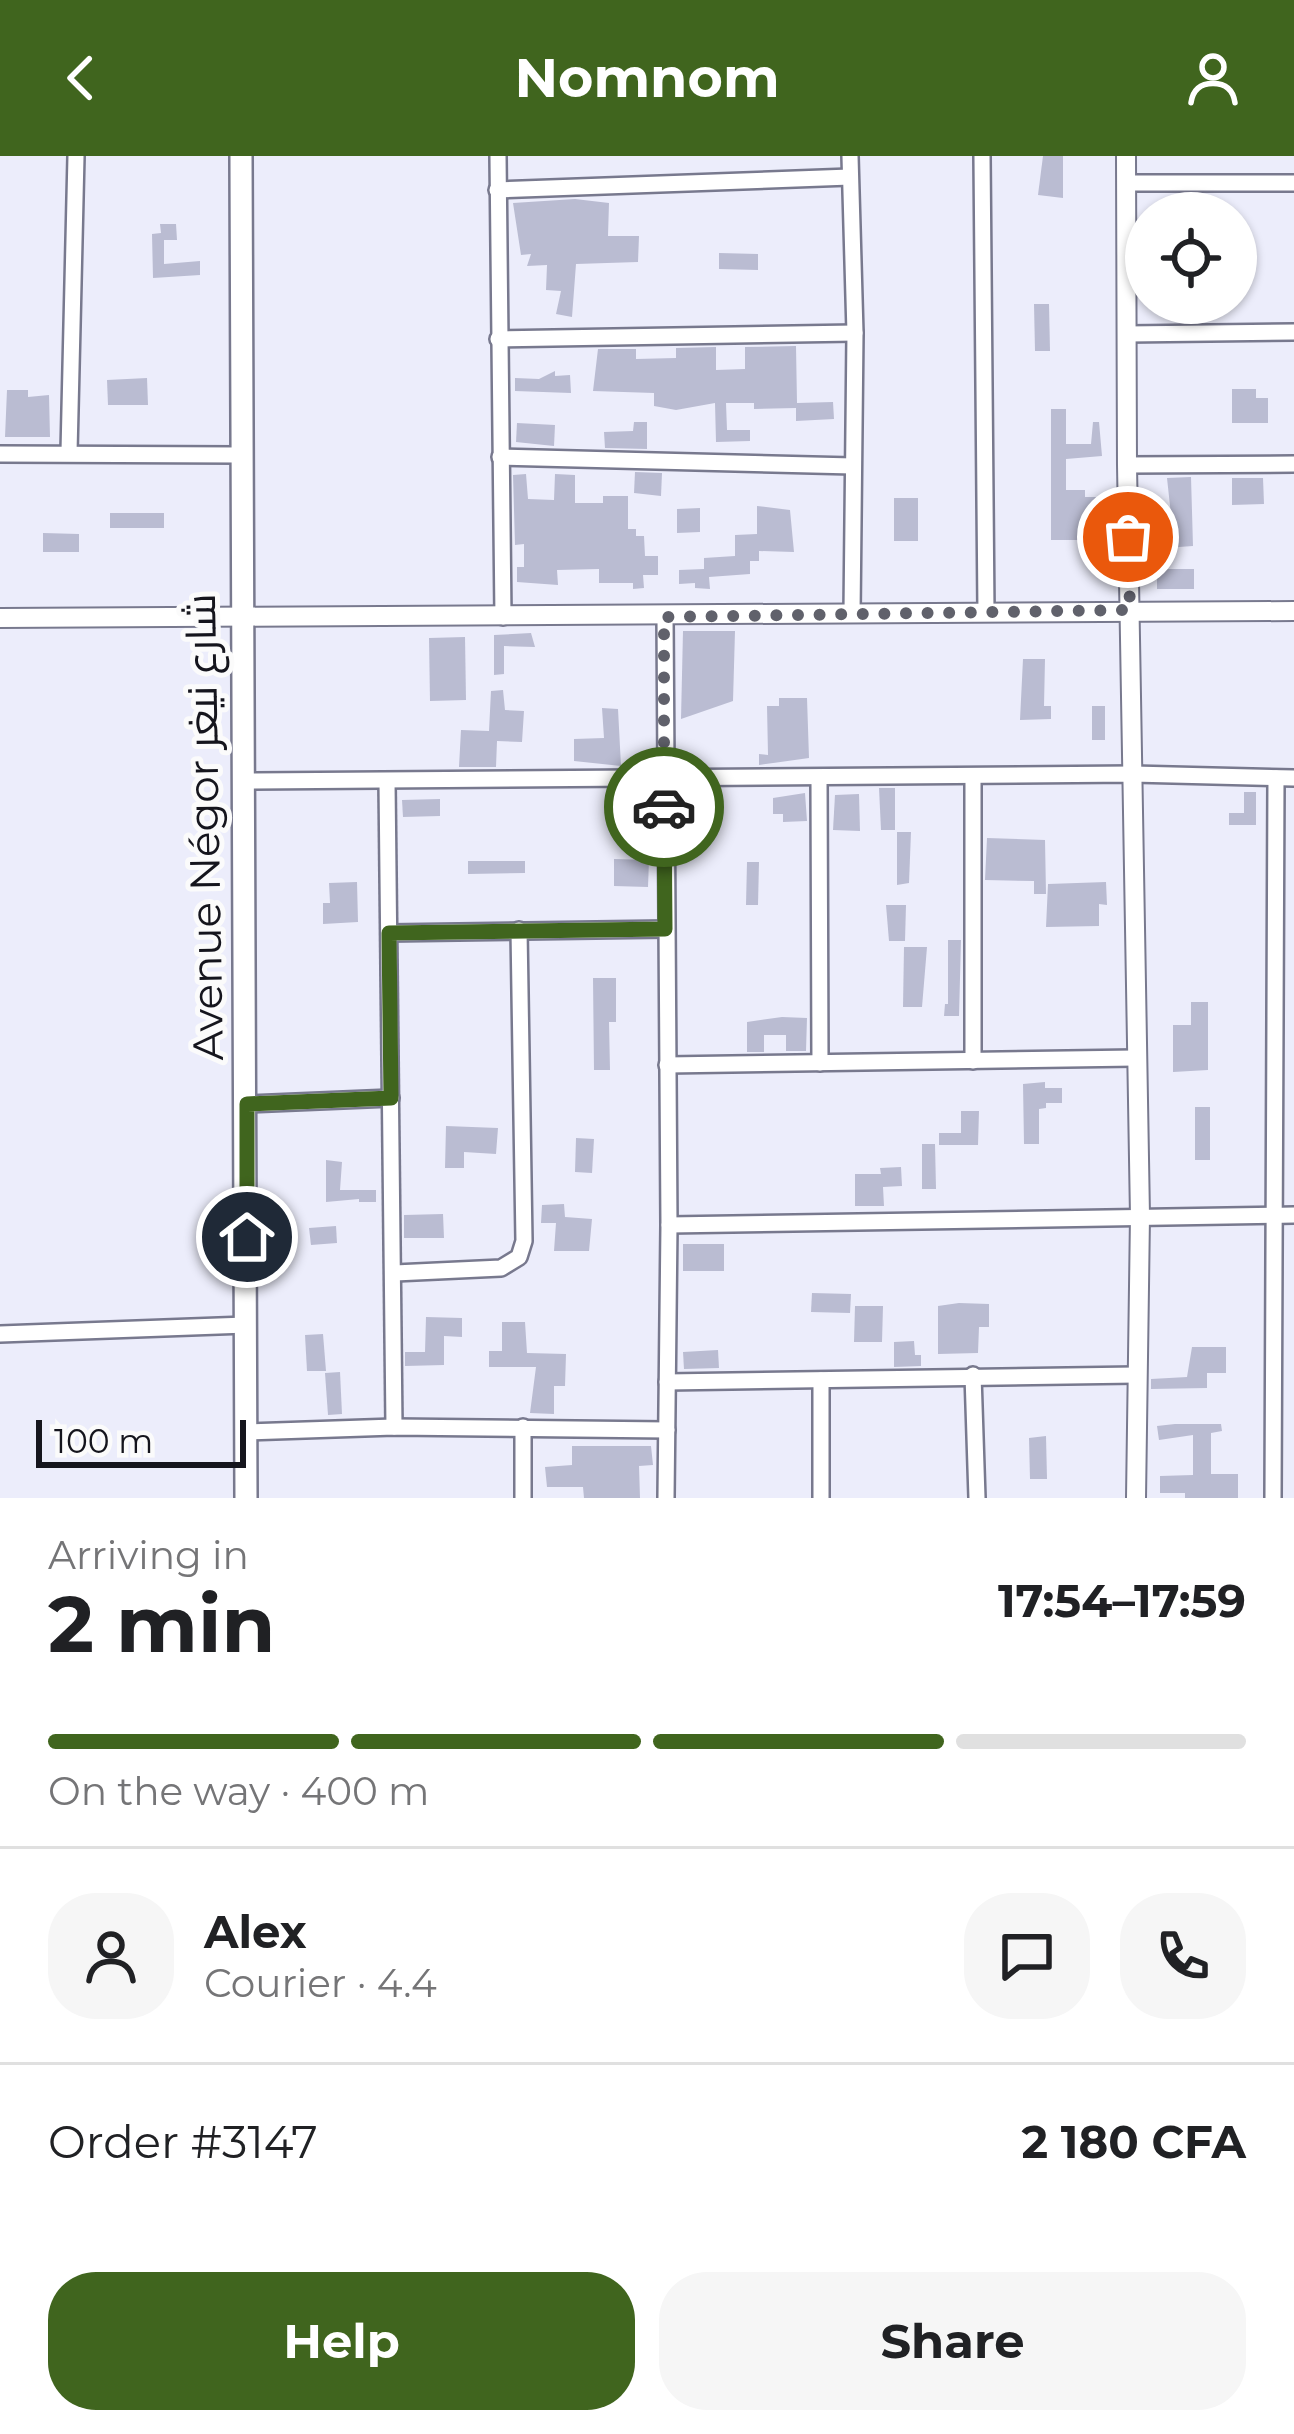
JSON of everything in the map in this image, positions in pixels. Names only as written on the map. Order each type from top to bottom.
[{"type":"main road","name":"Avenue Négor شارع نيغر","points":[[241,156],[246,1498]]},
{"type":"street","points":[[69,452],[76,156]]},
{"type":"street","points":[[498,156],[503,617]]},
{"type":"street","points":[[850,156],[855,332],[851,614]]},
{"type":"street","points":[[982,156],[986,613]]},
{"type":"street","points":[[1126,156],[1126,465],[1140,1216],[1136,1498]]},
{"type":"street","points":[[497,190],[850,177]]},
{"type":"street","points":[[1126,183],[1294,183]]},
{"type":"street","points":[[498,339],[855,332]]},
{"type":"street","points":[[1126,334],[1294,332]]},
{"type":"street","points":[[0,454],[239,455]]},
{"type":"street","points":[[500,457],[853,466]]},
{"type":"street","points":[[1126,465],[1294,464]]},
{"type":"street","points":[[0,618],[1294,611]]},
{"type":"street","points":[[664,617],[669,1225],[666,1498]]},
{"type":"street","points":[[241,781],[1133,774],[1294,778]]},
{"type":"street","points":[[973,776],[973,1061]]},
{"type":"street","points":[[819,778],[820,1064]]},
{"type":"street","points":[[1274,1498],[1276,778]]},
{"type":"street","points":[[387,782],[394,1427]]},
{"type":"street","points":[[389,933],[665,929]]},
{"type":"street","points":[[395,1273],[501,1268],[519,1256],[524,1241],[519,930]]},
{"type":"street","points":[[668,1065],[1136,1058]]},
{"type":"street","points":[[247,1104],[391,1098]]},
{"type":"street","points":[[669,1225],[1294,1215]]},
{"type":"street","points":[[0,1334],[246,1325]]},
{"type":"street","points":[[973,1375],[977,1498]]},
{"type":"street","points":[[667,1382],[1136,1375]]},
{"type":"street","points":[[821,1380],[821,1498]]},
{"type":"street","points":[[246,1432],[394,1427],[668,1430]]},
{"type":"street","points":[[523,1427],[523,1498]]},
{"type":"building","points":[[1043,156],[1063,156],[1063,198],[1038,195]]},
{"type":"building","points":[[575,199],[609,203],[608,236],[639,236],[638,262],[576,264],[572,317],[556,314],[561,291],[546,290],[547,265],[527,266],[531,254],[521,255],[513,203]]},
{"type":"building","points":[[160,224],[176,224],[177,240],[164,240],[164,264],[200,261],[200,275],[153,278],[152,234],[161,233]]},
{"type":"building","points":[[719,253],[758,254],[758,270],[719,269]]},
{"type":"building","points":[[1034,304],[1049,304],[1050,351],[1035,351]]},
{"type":"building","points":[[796,346],[797,403],[833,402],[834,419],[796,421],[796,408],[754,409],[754,403],[726,403],[727,430],[750,430],[750,441],[716,442],[715,403],[676,410],[654,406],[654,393],[593,391],[598,349],[636,349],[636,359],[676,358],[676,348],[716,347],[716,370],[745,369],[745,347]]},
{"type":"building","points":[[555,371],[555,376],[570,375],[571,393],[515,391],[515,378],[539,379]]},
{"type":"building","points":[[147,378],[148,405],[108,405],[107,380]]},
{"type":"building","points":[[1232,389],[1256,389],[1256,398],[1268,398],[1268,423],[1232,423]]},
{"type":"building","points":[[7,390],[28,390],[28,397],[49,395],[50,437],[5,437]]},
{"type":"building","points":[[1051,409],[1066,409],[1066,444],[1091,444],[1093,422],[1099,422],[1102,456],[1066,459],[1066,490],[1104,497],[1101,540],[1051,540]]},
{"type":"building","points":[[634,422],[647,422],[647,449],[605,448],[604,432],[633,431]]},
{"type":"building","points":[[517,423],[555,425],[554,446],[516,442]]},
{"type":"building","points":[[635,472],[662,473],[661,496],[634,493]]},
{"type":"building","points":[[526,474],[528,499],[554,500],[555,474],[575,475],[575,503],[603,503],[603,496],[628,496],[628,529],[644,536],[645,556],[658,556],[658,575],[643,575],[644,588],[633,589],[633,583],[599,583],[599,569],[557,570],[558,585],[517,582],[517,567],[524,567],[524,544],[515,545],[513,475]]},
{"type":"building","points":[[1191,477],[1193,546],[1165,548],[1165,531],[1156,531],[1156,515],[1171,515],[1167,478]]},
{"type":"building","points":[[1232,478],[1263,478],[1264,504],[1232,505]]},
{"type":"building","points":[[894,498],[918,498],[918,541],[894,541]]},
{"type":"building","points":[[757,506],[790,510],[794,552],[759,551],[759,561],[750,561],[750,574],[709,577],[710,589],[679,584],[679,570],[704,569],[704,558],[735,556],[735,535],[757,534]]},
{"type":"building","points":[[700,508],[700,532],[677,533],[677,509]]},
{"type":"building","points":[[110,513],[164,513],[164,528],[110,528]]},
{"type":"building","points":[[43,533],[79,534],[79,552],[43,552]]},
{"type":"building","points":[[1157,569],[1194,569],[1194,589],[1157,589]]},
{"type":"building","points":[[683,631],[735,631],[733,701],[681,719]]},
{"type":"building","points":[[531,633],[535,647],[504,646],[504,674],[494,675],[494,635]]},
{"type":"building","points":[[465,637],[466,700],[430,701],[429,638]]},
{"type":"building","points":[[1023,659],[1045,659],[1044,706],[1051,706],[1051,719],[1020,720]]},
{"type":"building","points":[[503,690],[505,710],[524,711],[522,742],[497,741],[496,767],[459,767],[461,730],[489,731],[491,691]]},
{"type":"building","points":[[779,698],[807,698],[809,758],[759,765],[759,754],[768,755],[767,706],[779,706]]},
{"type":"building","points":[[1092,706],[1105,706],[1105,740],[1092,740]]},
{"type":"building","points":[[602,708],[618,709],[621,766],[574,761],[574,739],[604,738]]},
{"type":"building","points":[[879,788],[895,788],[895,830],[881,830]]},
{"type":"building","points":[[1244,792],[1256,792],[1256,825],[1229,825],[1229,813],[1244,813]]},
{"type":"building","points":[[805,793],[807,821],[783,822],[783,814],[773,814],[773,798]]},
{"type":"building","points":[[859,794],[860,831],[833,830],[835,795]]},
{"type":"building","points":[[440,799],[440,816],[403,817],[402,800]]},
{"type":"building","points":[[897,832],[911,832],[909,883],[897,885]]},
{"type":"building","points":[[987,838],[1045,840],[1046,894],[1034,894],[1034,881],[985,880]]},
{"type":"building","points":[[614,859],[649,860],[648,887],[614,886]]},
{"type":"building","points":[[468,861],[525,861],[525,873],[468,874]]},
{"type":"building","points":[[747,862],[759,862],[758,905],[746,905]]},
{"type":"building","points":[[357,882],[358,922],[323,924],[323,903],[330,903],[329,883]]},
{"type":"building","points":[[1106,882],[1107,905],[1099,904],[1099,926],[1046,927],[1048,884]]},
{"type":"building","points":[[886,905],[906,905],[905,941],[889,941]]},
{"type":"building","points":[[948,940],[961,940],[959,1016],[944,1016]]},
{"type":"building","points":[[904,947],[927,947],[922,1007],[903,1007]]},
{"type":"building","points":[[593,978],[616,978],[616,1022],[609,1022],[610,1070],[594,1070]]},
{"type":"building","points":[[1191,1002],[1208,1002],[1208,1070],[1173,1072],[1173,1025],[1191,1025]]},
{"type":"building","points":[[807,1018],[806,1051],[786,1051],[786,1035],[764,1035],[764,1052],[747,1052],[747,1022]]},
{"type":"building","points":[[1045,1082],[1045,1088],[1062,1088],[1062,1103],[1046,1103],[1046,1108],[1039,1109],[1039,1144],[1024,1144],[1023,1084]]},
{"type":"building","points":[[1195,1107],[1210,1107],[1210,1160],[1195,1160]]},
{"type":"building","points":[[961,1111],[979,1111],[978,1145],[939,1145],[939,1133],[961,1133]]},
{"type":"building","points":[[446,1126],[498,1128],[496,1154],[464,1152],[464,1168],[445,1168]]},
{"type":"building","points":[[576,1138],[594,1139],[592,1173],[575,1172]]},
{"type":"building","points":[[922,1144],[935,1144],[936,1189],[922,1189]]},
{"type":"building","points":[[326,1160],[342,1162],[340,1190],[376,1190],[376,1202],[326,1202]]},
{"type":"building","points":[[901,1167],[902,1186],[883,1187],[884,1206],[855,1206],[855,1174],[881,1174],[880,1168]]},
{"type":"building","points":[[564,1204],[565,1217],[592,1219],[589,1251],[554,1251],[556,1223],[541,1223],[542,1205]]},
{"type":"building","points":[[443,1214],[444,1238],[404,1238],[404,1215]]},
{"type":"building","points":[[336,1226],[337,1243],[311,1245],[309,1228]]},
{"type":"building","points":[[683,1244],[724,1244],[724,1271],[683,1271]]},
{"type":"building","points":[[812,1293],[851,1294],[850,1313],[811,1312]]},
{"type":"building","points":[[989,1304],[989,1327],[979,1327],[978,1353],[938,1354],[938,1306]]},
{"type":"building","points":[[855,1306],[883,1306],[882,1342],[854,1342]]},
{"type":"building","points":[[426,1317],[462,1318],[462,1337],[444,1336],[444,1365],[405,1366],[405,1352],[425,1352]]},
{"type":"building","points":[[502,1322],[525,1322],[527,1353],[566,1354],[565,1386],[554,1386],[554,1414],[530,1413],[536,1367],[489,1367],[489,1351],[502,1351]]},
{"type":"building","points":[[323,1334],[326,1371],[307,1371],[305,1335]]},
{"type":"building","points":[[914,1341],[921,1366],[894,1367],[894,1342]]},
{"type":"building","points":[[1192,1347],[1226,1347],[1226,1373],[1207,1373],[1207,1388],[1151,1389],[1151,1379],[1187,1377]]},
{"type":"building","points":[[718,1350],[719,1368],[684,1369],[683,1352]]},
{"type":"building","points":[[340,1372],[342,1414],[328,1415],[325,1373]]},
{"type":"building","points":[[1221,1424],[1222,1431],[1211,1433],[1211,1474],[1238,1474],[1238,1498],[1160,1493],[1160,1476],[1193,1475],[1193,1435],[1159,1440],[1157,1426]]},
{"type":"building","points":[[1046,1436],[1047,1479],[1030,1479],[1029,1438]]},
{"type":"building","points":[[572,1446],[651,1446],[653,1465],[639,1466],[640,1498],[584,1498],[583,1487],[547,1487],[545,1467],[572,1465]]},
{"type":"way so far","points":[[664,807],[664,617],[1130,610],[1128,537]]},
{"type":"route","points":[[247,1237],[247,1104],[391,1098],[389,933],[665,929],[664,807]]}]
